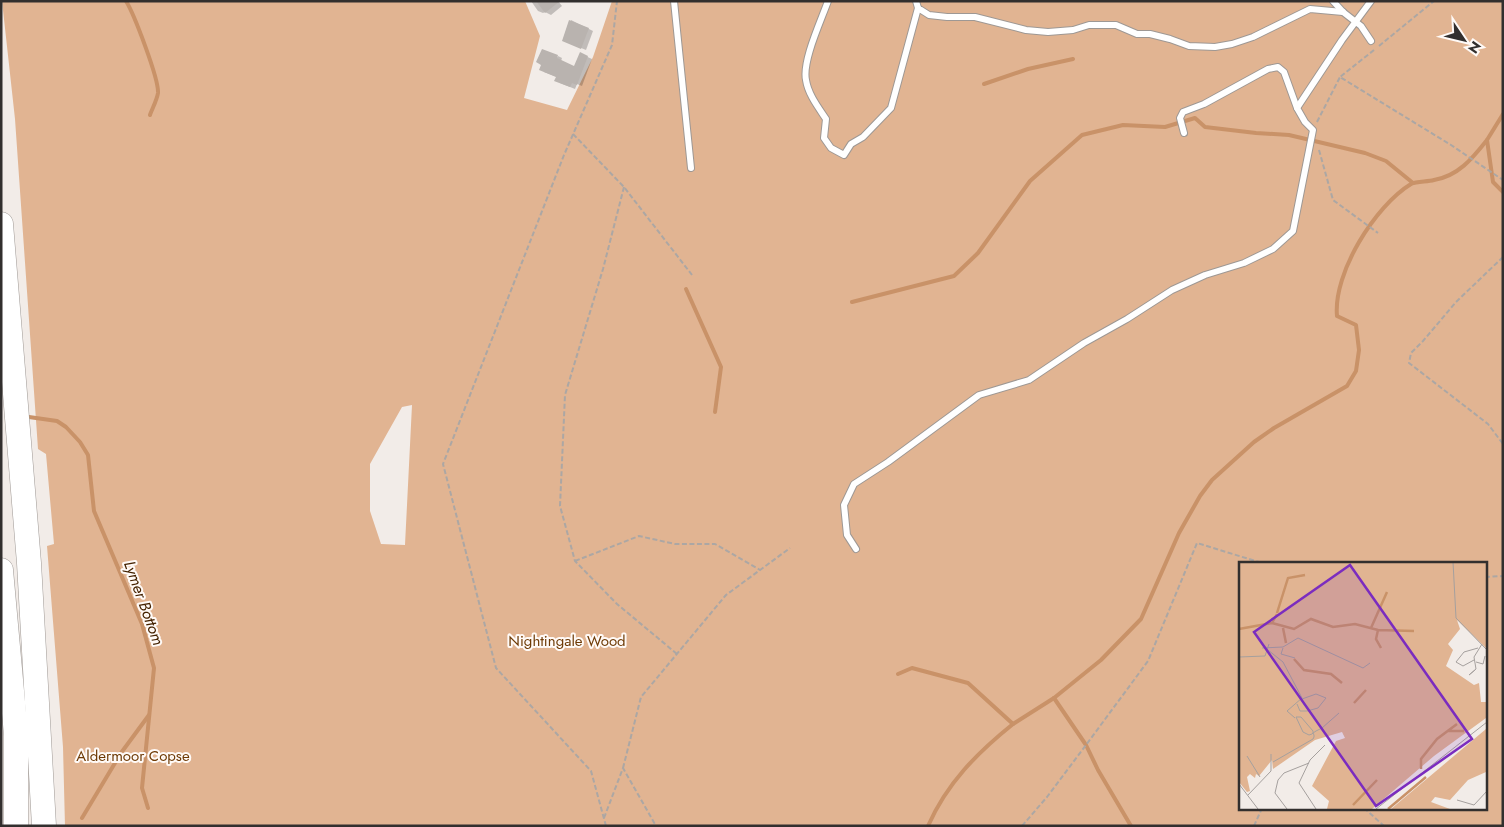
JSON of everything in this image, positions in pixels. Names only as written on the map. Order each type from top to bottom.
[{"type":"highway","points":[[1,224],[29,563],[44,826]]},
{"type":"highway","points":[[1,570],[16,735],[16,826]]},
{"type":"lane","points":[[674,1],[692,168]]},
{"type":"lane","points":[[828,1],[806,61],[806,81],[814,100],[826,119],[824,138],[831,148],[844,155],[851,144],[863,137],[891,108],[917,4],[929,15],[947,17],[975,16],[1026,30],[1073,30],[1089,25],[1116,25],[1137,34],[1150,34],[1189,46],[1215,47],[1253,37],[1310,10],[1343,12]]},
{"type":"lane","points":[[1333,1],[1360,26],[1371,41]]},
{"type":"lane","points":[[1297,108],[1371,1]]},
{"type":"lane","points":[[856,549],[847,535],[844,505],[854,484],[888,462],[979,395],[1029,380],[1084,343],[1127,319],[1172,290],[1205,275],[1244,263],[1273,249],[1293,231],[1313,131],[1297,108],[1284,72],[1278,67],[1268,69],[1204,104],[1183,112],[1181,121],[1184,133]]},
{"type":"path","points":[[606,826],[591,770],[496,668],[443,464],[573,134],[612,44],[617,1]]},
{"type":"path","points":[[1378,233],[1333,200],[1313,131],[1340,78],[1434,1]]},
{"type":"path","points":[[1340,78],[1503,180]]},
{"type":"path","points":[[573,134],[624,187],[692,275]]},
{"type":"path","points":[[624,187],[604,270],[566,395],[560,506],[574,561],[617,604],[678,654]]},
{"type":"path","points":[[1503,257],[1456,302],[1423,342],[1411,353],[1409,362],[1488,424],[1503,444]]},
{"type":"path","points":[[574,561],[639,536],[675,544],[715,544],[760,570]]},
{"type":"path","points":[[1022,826],[1047,797],[1148,661],[1197,543],[1259,562]]},
{"type":"path","points":[[604,818],[623,768],[641,697],[726,595],[790,548]]},
{"type":"path","points":[[1486,577],[1503,576]]},
{"type":"path","points":[[623,768],[656,826]]},
{"type":"path","points":[[1254,826],[1261,810]]},
{"type":"path","points":[[1366,810],[1384,826]]},
{"type":"green space","points":[[2,1],[525,1],[540,36],[524,98],[567,110],[593,57],[612,1],[1503,1],[1503,826],[65,826],[63,747],[47,546],[54,544],[46,454],[38,449],[15,119]],"holes":[[[412,405],[405,545],[381,544],[370,511],[370,464],[402,407]]]},
{"type":"building","points":[[536,1],[560,1],[545,13]]},
{"type":"building","points":[[569,20],[589,28],[581,49],[562,41]]},
{"type":"building","points":[[542,49],[558,55],[557,58],[574,66],[580,52],[588,56],[577,85],[572,83],[570,87],[554,81],[556,77],[539,70],[541,65],[536,62]]},
{"type":"waterway","points":[[126,1],[135,19],[155,75],[158,93],[150,115]]},
{"type":"waterway","points":[[984,84],[1028,69],[1073,59]]},
{"type":"waterway","points":[[1503,114],[1487,140],[1493,182],[1503,192]]},
{"type":"waterway","points":[[852,302],[954,276],[978,253],[1030,181],[1082,135],[1123,125],[1165,127],[1195,118],[1205,127],[1289,135],[1365,153],[1386,161],[1413,183]]},
{"type":"waterway","points":[[1013,724],[1054,698],[1101,660],[1141,619],[1179,533],[1200,496],[1212,480],[1254,442],[1274,428],[1347,386],[1356,371],[1359,350],[1356,325],[1337,316],[1338,299],[1342,280],[1359,242],[1371,224],[1397,194],[1416,182],[1443,178],[1457,171],[1470,160],[1487,140]]},
{"type":"waterway","points":[[686,289],[721,367],[715,412]]},
{"type":"waterway","name":"Lymer Bottom","points":[[29,417],[57,421],[66,427],[80,442],[88,455],[94,511],[142,624],[154,668],[142,788],[148,808]]},
{"type":"waterway","points":[[898,674],[912,668],[968,683],[1013,724],[987,746],[964,770],[944,796],[928,826]]},
{"type":"waterway","points":[[1054,698],[1086,745],[1098,770],[1131,826]]},
{"type":"waterway","points":[[82,818],[121,753],[149,715]]},
{"type":"park label","name":"Nightingale Wood","points":[[567,641]]},
{"type":"park label","name":"Aldermoor Copse","points":[[133,756]]}]
